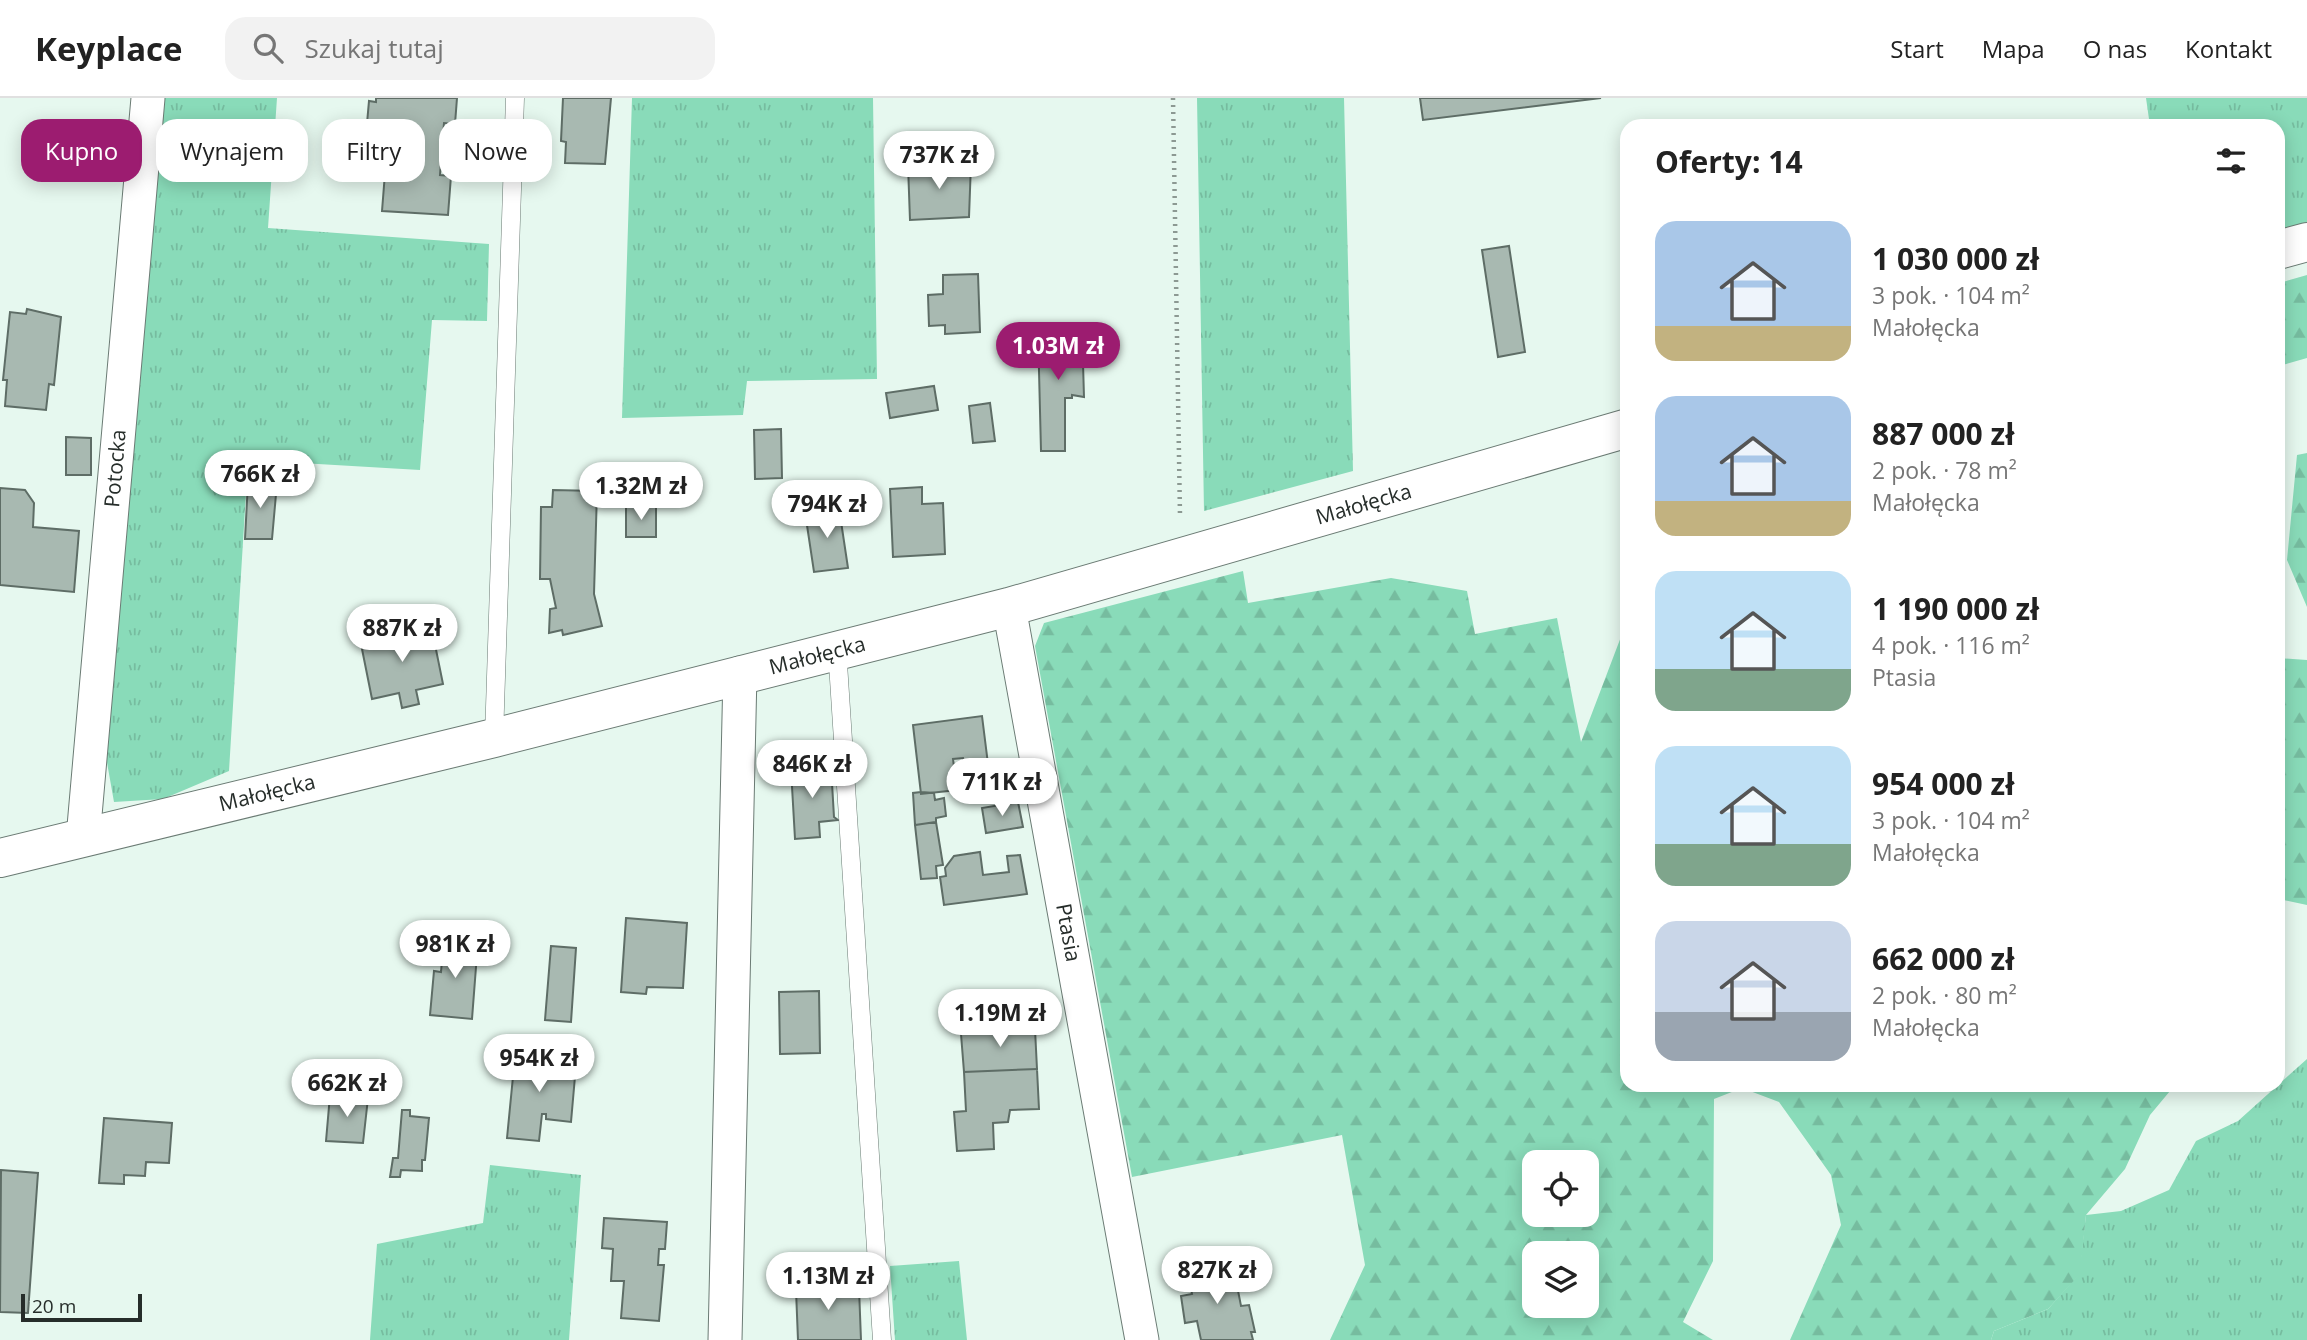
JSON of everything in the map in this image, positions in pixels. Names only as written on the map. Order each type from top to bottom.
[{"type":"street","name":"Potocka","points":[[83,838],[148,98]]},
{"type":"street","points":[[2285,248],[2307,242]]},
{"type":"street","name":"Małołęcka","points":[[0,858],[494,738],[837,648],[1009,607],[1181,555],[1620,430]]},
{"type":"street","name":"Ptasia","points":[[1009,607],[1142,1340]]},
{"type":"street","points":[[725,1340],[740,673]]},
{"type":"lane","points":[[494,738],[516,98]]},
{"type":"lane","points":[[837,648],[882,1340]]},
{"type":"path","points":[[1173,98],[1181,555]]},
{"type":"green space","points":[[161,98],[277,98],[276,119],[159,119]]},
{"type":"green space","points":[[632,98],[873,98],[877,379],[747,381],[743,415],[622,418]]},
{"type":"green space","points":[[1197,98],[1344,98],[1353,471],[1204,511]]},
{"type":"green space","points":[[2146,98],[2307,98],[2307,226],[2285,232],[2285,119],[2149,119]]},
{"type":"green space","points":[[156,153],[156,182],[271,182],[268,228],[489,244],[487,321],[432,320],[420,470],[248,460],[229,771],[163,799],[114,802],[103,740]]},
{"type":"green space","points":[[2307,275],[2307,358],[2285,364],[2285,281]]},
{"type":"green space","points":[[2307,453],[2307,607],[2287,560],[2297,455]]},
{"type":"green space","points":[[1243,571],[1248,603],[1391,578],[1467,591],[1475,634],[1557,618],[1581,742],[1620,639],[1620,1092],[1732,1092],[1714,1099],[1713,1261],[1683,1322],[1713,1340],[1330,1340],[1365,1265],[1342,1135],[1132,1177],[1035,646],[1044,623]]},
{"type":"green space","points":[[2285,658],[2307,660],[2307,905],[2285,900]]},
{"type":"green space","points":[[2307,1059],[2307,1340],[1991,1340],[1994,1331],[2048,1309],[2079,1274],[2086,1215],[2121,1211],[2169,1190],[2196,1141],[2238,1121],[2270,1092],[2285,1092],[2285,1079]]},
{"type":"green space","points":[[1753,1092],[2169,1092],[2150,1115],[2125,1169],[2086,1215],[2080,1274],[2048,1309],[1994,1331],[1991,1340],[1790,1340],[1841,1225],[1831,1175],[1779,1102]]},
{"type":"green space","points":[[490,1165],[581,1175],[569,1340],[370,1340],[377,1244],[483,1223]]},
{"type":"green space","points":[[959,1261],[967,1340],[895,1340],[890,1266]]},
{"type":"building","points":[[376,98],[457,98],[455,119],[439,119],[439,182],[451,182],[448,215],[382,211],[384,182],[425,182],[425,119],[367,119],[369,101],[376,102]]},
{"type":"building","points":[[563,98],[611,98],[605,164],[565,163],[566,142],[561,141]]},
{"type":"building","points":[[1420,98],[1601,98],[1423,120]]},
{"type":"building","points":[[971,163],[969,217],[910,220],[908,165]]},
{"type":"building","points":[[1509,246],[1525,352],[1498,357],[1482,250]]},
{"type":"building","points":[[978,274],[980,332],[945,334],[945,325],[929,326],[928,295],[943,294],[943,275]]},
{"type":"building","points":[[27,309],[61,317],[54,385],[49,384],[46,410],[5,406],[7,380],[3,380],[10,312],[26,314]]},
{"type":"building","points":[[1082,329],[1084,397],[1072,395],[1072,398],[1065,398],[1065,451],[1041,451],[1038,331]]},
{"type":"building","points":[[934,386],[938,410],[890,418],[886,393]]},
{"type":"building","points":[[990,403],[995,441],[973,443],[969,406]]},
{"type":"building","points":[[781,429],[782,478],[755,479],[754,430]]},
{"type":"building","points":[[66,437],[91,438],[91,475],[66,475]]},
{"type":"building","points":[[248,482],[277,483],[272,539],[245,539]]},
{"type":"building","points":[[922,487],[922,504],[943,503],[945,554],[893,557],[890,489]]},
{"type":"building","points":[[0,488],[25,490],[34,503],[33,527],[79,531],[74,592],[0,585]]},
{"type":"building","points":[[553,490],[597,491],[594,594],[602,626],[563,635],[562,630],[549,633],[550,609],[556,608],[550,579],[540,579],[541,507],[552,507]]},
{"type":"building","points":[[656,506],[656,537],[626,537],[626,507]]},
{"type":"building","points":[[839,508],[848,568],[814,572],[805,512]]},
{"type":"building","points":[[431,625],[443,684],[416,690],[419,704],[402,708],[399,693],[372,699],[360,639]]},
{"type":"building","points":[[982,716],[990,780],[966,783],[963,758],[953,759],[957,790],[921,794],[913,725]]},
{"type":"building","points":[[831,766],[834,817],[838,820],[819,822],[820,837],[795,839],[791,769]]},
{"type":"building","points":[[913,793],[934,793],[935,800],[944,798],[946,816],[936,818],[936,822],[915,825]]},
{"type":"building","points":[[1018,802],[1023,827],[986,833],[982,808]]},
{"type":"building","points":[[936,822],[943,865],[936,866],[937,878],[921,879],[915,825]]},
{"type":"building","points":[[980,852],[983,875],[1009,872],[1007,856],[1020,855],[1027,894],[944,905],[940,877],[946,876],[945,868],[954,856]]},
{"type":"building","points":[[626,918],[687,923],[683,988],[647,987],[646,994],[621,992]]},
{"type":"building","points":[[444,937],[478,941],[472,1019],[430,1015],[434,971],[441,972]]},
{"type":"building","points":[[551,946],[576,948],[571,1022],[545,1020]]},
{"type":"building","points":[[819,991],[820,1053],[780,1054],[779,992]]},
{"type":"building","points":[[996,1019],[1009,1019],[1013,1030],[1035,1029],[1037,1069],[964,1072],[961,1034],[994,1032]]},
{"type":"building","points":[[516,1046],[540,1048],[538,1063],[576,1065],[571,1122],[546,1119],[546,1114],[542,1114],[539,1141],[507,1138]]},
{"type":"building","points":[[1037,1069],[1039,1109],[1010,1110],[1008,1122],[993,1123],[994,1149],[957,1151],[954,1112],[966,1111],[964,1072]]},
{"type":"building","points":[[330,1095],[368,1098],[363,1143],[326,1141]]},
{"type":"building","points":[[402,1110],[410,1110],[410,1116],[429,1118],[425,1160],[422,1160],[422,1171],[401,1170],[400,1177],[390,1177],[393,1158],[398,1158]]},
{"type":"building","points":[[104,1118],[172,1123],[169,1163],[146,1162],[145,1176],[124,1175],[124,1184],[99,1183]]},
{"type":"building","points":[[1,1170],[38,1173],[28,1313],[0,1312]]},
{"type":"building","points":[[604,1218],[667,1222],[665,1249],[659,1249],[658,1265],[664,1265],[659,1321],[621,1318],[624,1281],[611,1281],[613,1249],[602,1248]]},
{"type":"building","points":[[1233,1265],[1241,1306],[1249,1305],[1255,1332],[1251,1332],[1253,1340],[1201,1340],[1197,1321],[1185,1323],[1181,1296],[1192,1294],[1188,1273]]},
{"type":"building","points":[[833,1277],[834,1289],[859,1288],[861,1340],[798,1340],[796,1290],[813,1290],[813,1278]]}]
